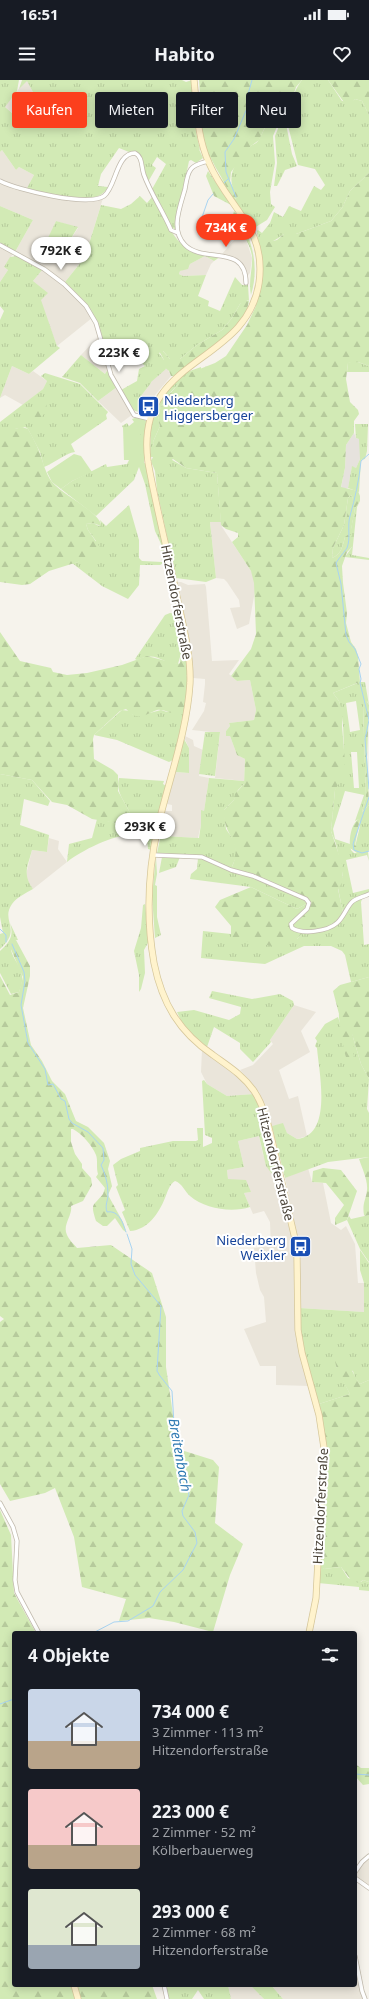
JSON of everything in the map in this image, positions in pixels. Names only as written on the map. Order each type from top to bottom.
[{"type":"main road","name":"Hitzendorferstraße","points":[[194,80],[199,132],[208,161],[218,181],[246,220],[254,236],[260,264],[258,288],[252,306],[238,327],[225,340],[172,381],[160,396],[150,419],[147,442],[149,462],[184,625],[190,670],[186,714],[153,855],[149,917],[154,964],[162,995],[173,1016],[187,1035],[241,1076],[258,1098],[268,1123],[295,1239],[297,1257],[298,1330],[302,1353],[319,1415],[324,1448],[316,1598],[309,1631]]},
{"type":"main road","points":[[75,1987],[78,1999]]},
{"type":"street","points":[[0,181],[60,198],[100,198],[108,192],[116,173],[126,157],[130,153],[135,153],[140,158],[143,172],[153,197],[166,217],[171,230],[178,232]]},
{"type":"street","points":[[208,161],[193,167],[189,174],[178,216],[178,232],[183,243],[191,250],[205,254],[228,257],[236,261],[244,271],[246,283]]},
{"type":"street","points":[[0,245],[44,269],[64,284],[83,302],[96,323],[108,365],[122,395],[136,416],[150,419]]},
{"type":"street","points":[[153,855],[202,857],[231,870],[253,876],[306,899],[308,908],[291,924],[292,928],[296,930],[314,930],[331,927],[339,921],[352,902],[369,894]]},
{"type":"street","points":[[0,1503],[13,1527],[17,1542],[15,1580],[17,1592],[38,1631]]},
{"type":"street","points":[[357,1869],[369,1856]]},
{"type":"street","points":[[357,1879],[369,1888]]},
{"type":"street","points":[[357,1966],[362,1991],[366,1999]]},
{"type":"street","points":[[164,1987],[167,1999]]},
{"type":"shaded area","points":[[27,80],[33,92],[16,92]]},
{"type":"shaded area","points":[[12,96],[12,113],[5,107]]},
{"type":"shaded area","points":[[2,150],[16,170],[19,167],[34,175],[26,190],[67,200],[103,198],[85,257],[65,282],[35,262],[15,252],[33,220],[0,206],[0,152]],"holes":[[[56,221],[78,228],[65,248],[48,240]]]},
{"type":"shaded area","points":[[241,232],[246,239],[252,258],[250,273],[247,276],[246,272],[232,257],[222,254]]},
{"type":"shaded area","points":[[0,247],[13,254],[4,267],[8,270],[0,282]]},
{"type":"shaded area","points":[[205,256],[214,261],[206,275],[183,276],[179,274],[180,271],[189,267],[190,264]]},
{"type":"shaded area","points":[[43,269],[82,303],[92,318],[57,346],[33,281]]},
{"type":"shaded area","points":[[99,336],[108,369],[105,374],[81,355]]},
{"type":"shaded area","points":[[12,366],[29,374],[33,371],[47,381],[43,389],[23,405],[5,395],[0,398]]},
{"type":"shaded area","points":[[167,368],[171,376],[151,400],[141,396],[151,383],[150,382]]},
{"type":"shaded area","points":[[117,387],[133,414],[121,423],[98,401]]},
{"type":"shaded area","points":[[354,433],[356,438],[360,439],[360,459],[356,468],[352,467],[348,488],[343,489],[341,488],[345,468],[346,445]]},
{"type":"shaded area","points":[[210,522],[221,522],[222,527],[257,580],[249,624],[237,629],[230,608],[240,607],[239,600],[224,579],[216,578]]},
{"type":"shaded area","points":[[177,582],[188,585],[205,584],[212,661],[239,660],[229,674],[237,681],[250,680],[256,710],[254,720],[229,723],[230,726],[226,731],[226,736],[230,736],[237,755],[245,759],[244,781],[215,778],[220,733],[192,730],[204,711],[206,703],[203,702],[205,679],[193,678],[190,648]]},
{"type":"shaded area","points":[[183,735],[193,740],[194,746],[203,750],[199,776],[209,778],[204,811],[201,811],[201,824],[198,838],[163,836],[165,811],[172,811],[172,805],[167,804],[175,772],[188,773],[189,748]]},
{"type":"shaded area","points":[[49,838],[59,841],[58,849],[67,862],[33,889],[27,882],[26,875],[32,850],[47,852]]},
{"type":"shaded area","points":[[294,1005],[316,1012],[301,1031],[310,1052],[279,1070],[289,1099],[298,1096],[307,1136],[297,1139],[287,1133],[283,1124],[272,1126],[267,1108],[259,1092],[240,1070],[253,1065],[273,1044],[270,1040]]},
{"type":"shaded area","points":[[202,1050],[236,1073],[254,1094],[227,1096],[207,1084],[201,1072]]},
{"type":"shaded area","points":[[259,1136],[263,1155],[275,1173],[277,1171],[293,1239],[295,1267],[295,1321],[310,1386],[276,1385],[276,1366],[260,1366],[244,1329],[266,1322],[264,1297],[260,1290],[256,1273],[254,1248],[271,1246],[270,1222],[264,1211],[253,1214],[244,1193],[251,1192],[228,1180],[227,1170],[244,1167],[238,1141]]},
{"type":"shaded area","points":[[308,1168],[312,1182],[323,1183],[331,1223],[341,1230],[346,1226],[355,1244],[358,1283],[364,1283],[364,1312],[299,1308],[301,1243],[298,1239],[285,1178]]},
{"type":"shaded area","points":[[369,1857],[369,1886],[357,1877],[358,1868]]},
{"type":"shaded area","points":[[357,1969],[364,1999],[283,1999],[273,1987],[357,1987]]},
{"type":"shaded area","points":[[228,1987],[252,1987],[264,1999],[231,1999]]},
{"type":"green space","points":[[0,80],[19,80],[17,91],[12,92],[12,98],[5,107],[12,113],[12,128],[87,128],[87,92],[33,92],[27,81],[19,89],[22,80],[182,80],[186,82],[192,80],[191,92],[176,92],[176,128],[192,128],[193,136],[203,158],[196,163],[191,160],[189,161],[175,229],[172,228],[151,191],[166,164],[157,157],[152,165],[156,168],[148,182],[135,152],[129,152],[119,148],[101,174],[98,186],[108,187],[102,194],[93,198],[83,199],[58,196],[27,188],[34,175],[19,167],[16,170],[2,150],[0,152]]},
{"type":"green space","points":[[199,80],[302,80],[296,87],[294,92],[246,92],[246,128],[265,128],[259,140],[251,146],[231,172],[230,182],[238,196],[237,199],[229,192],[215,167],[202,128],[238,128],[238,92],[200,92]]},
{"type":"green space","points":[[302,80],[328,80],[342,101],[352,102],[355,99],[362,101],[369,115],[369,173],[350,191],[342,208],[331,221],[296,234],[284,234],[259,249],[257,231],[258,230],[262,233],[270,223],[274,212],[283,217],[289,206],[301,211],[314,186],[321,190],[325,185],[315,169],[298,165],[289,128],[301,128],[301,92],[295,92]]},
{"type":"green space","points":[[328,80],[369,80],[369,115],[362,101],[355,99],[350,106],[346,105]]},
{"type":"green space","points":[[191,128],[196,128],[200,150],[196,146]]},
{"type":"green space","points":[[264,128],[276,128],[273,136],[275,163],[270,192],[271,204],[275,207],[267,220],[254,228],[216,172],[236,199],[238,196],[234,190],[232,176],[236,163],[252,145],[258,141]]},
{"type":"green space","points":[[278,128],[287,128],[292,154],[297,166],[285,170],[277,186],[274,186],[277,163],[275,136]]},
{"type":"green space","points":[[203,134],[214,166],[205,147]]},
{"type":"green space","points":[[208,171],[231,205],[214,196],[206,176]]},
{"type":"green space","points":[[369,173],[369,366],[358,362],[348,363],[346,379],[350,402],[358,410],[359,414],[354,421],[354,433],[346,445],[345,468],[341,487],[358,491],[360,501],[355,508],[351,530],[348,530],[345,527],[349,505],[353,498],[351,495],[348,498],[344,525],[333,548],[332,558],[340,552],[345,537],[349,534],[351,535],[352,547],[347,552],[342,566],[343,583],[347,613],[346,623],[351,642],[356,649],[358,656],[360,683],[333,693],[339,701],[343,715],[342,726],[345,762],[341,780],[335,790],[331,831],[342,864],[343,881],[338,889],[343,913],[335,923],[331,925],[313,930],[300,930],[292,925],[308,910],[309,901],[231,869],[236,852],[224,819],[224,810],[234,800],[235,794],[244,784],[245,759],[237,755],[230,736],[226,736],[226,731],[230,726],[229,723],[254,720],[256,710],[250,680],[237,681],[231,676],[251,649],[256,634],[254,583],[251,571],[232,542],[238,537],[238,533],[226,529],[221,525],[217,473],[186,468],[173,459],[167,464],[156,459],[153,442],[160,426],[158,420],[160,409],[167,397],[187,374],[215,363],[226,356],[247,325],[256,306],[259,249],[264,243],[277,240],[284,234],[296,234],[331,221],[342,208],[350,191]]},
{"type":"green space","points":[[140,196],[147,203],[152,197],[177,239],[184,245],[193,251],[204,255],[220,257],[214,261],[205,256],[190,264],[188,269],[180,271],[179,274],[183,276],[206,275],[198,296],[209,301],[208,306],[220,311],[235,277],[242,285],[248,285],[249,301],[248,300],[240,304],[232,318],[222,330],[197,345],[180,359],[170,359],[163,351],[159,353],[164,360],[166,369],[151,382],[141,396],[147,399],[144,410],[141,413],[133,410],[121,390],[137,381],[139,369],[145,366],[136,357],[115,365],[109,364],[97,321],[84,301],[65,282],[85,257],[101,205],[121,209],[131,204]]},
{"type":"green space","points":[[0,206],[33,220],[15,252],[0,244]]},
{"type":"green space","points":[[234,211],[246,230],[253,251],[255,273],[251,295],[251,250],[235,219],[233,214]]},
{"type":"green space","points":[[56,221],[78,227],[65,248],[47,240]]},
{"type":"green space","points":[[17,256],[43,269],[33,281],[48,293],[41,300],[57,346],[60,348],[29,374],[12,366],[0,398],[0,320],[4,311],[0,306],[0,282],[8,270],[4,267],[10,257]]},
{"type":"green space","points":[[245,300],[249,301],[239,324],[219,343],[175,376],[171,376],[169,371],[164,367],[164,360],[159,351],[161,349],[170,359],[180,359],[197,345],[222,330],[232,318],[240,304]]},
{"type":"green space","points":[[81,355],[105,374],[108,369],[117,387],[98,401],[80,383],[62,377]]},
{"type":"green space","points":[[358,362],[369,366],[369,372],[347,372],[348,363]]},
{"type":"green space","points":[[201,367],[201,369],[194,372],[178,384],[165,401],[160,410],[158,418],[160,426],[153,442],[155,450],[186,468],[217,473],[221,522],[210,522],[216,578],[206,582],[176,578],[157,490],[155,471],[151,461],[153,457],[150,457],[151,425],[157,407],[166,391],[187,372]]},
{"type":"green space","points":[[45,373],[80,384],[108,412],[106,415],[107,419],[71,444],[75,452],[67,454],[44,467],[40,452],[28,429],[25,427],[0,429],[0,422],[43,389],[47,381],[41,376]]},
{"type":"green space","points":[[44,400],[47,400],[46,410],[39,421],[36,423],[32,422],[33,408],[35,406],[38,408],[42,407]]},
{"type":"green space","points":[[141,418],[146,421],[144,463],[147,464],[166,554],[165,562],[160,565],[140,565],[139,585],[128,599],[102,586],[72,563],[78,562],[96,541],[88,530],[86,524],[93,523],[99,526],[101,524],[100,520],[106,526],[129,505],[139,540],[139,558],[142,561],[162,562],[161,544],[155,531],[145,484],[139,467],[134,480],[96,516],[61,489],[72,481],[106,464],[107,467],[127,464],[129,460],[141,460],[122,426],[127,423],[129,426],[134,422],[132,419]]},
{"type":"green space","points":[[355,424],[368,424],[367,451],[365,459],[361,460],[359,492],[348,488],[352,466],[356,468],[360,459],[359,439],[356,438]]},
{"type":"green space","points":[[140,426],[141,460],[124,460],[123,427]]},
{"type":"green space","points":[[22,427],[28,429],[52,482],[93,513],[98,519],[101,526],[93,523],[86,524],[88,530],[101,549],[97,556],[49,571],[30,584],[22,585],[0,582],[0,429],[15,429]]},
{"type":"green space","points":[[74,454],[81,456],[92,472],[72,481],[61,489],[52,482],[47,472]]},
{"type":"green space","points":[[351,495],[353,498],[346,523],[351,529],[355,508],[360,501],[357,507],[352,555],[369,558],[369,560],[345,557],[352,547],[345,537],[340,552],[332,558],[333,548],[344,525],[348,498]]},
{"type":"green space","points":[[170,613],[178,614],[187,655],[188,678],[186,675],[186,658],[182,650],[178,664],[150,656],[137,660],[135,659],[165,615]]},
{"type":"green space","points":[[0,632],[20,661],[51,668],[53,672],[67,675],[87,673],[122,665],[147,656],[178,664],[180,663],[181,652],[184,650],[187,666],[186,675],[188,678],[186,706],[183,710],[179,713],[172,713],[157,710],[144,716],[139,716],[133,715],[126,709],[120,711],[94,735],[94,759],[113,770],[118,775],[118,791],[134,820],[133,824],[128,828],[122,824],[92,819],[67,805],[52,802],[32,780],[0,774]]},
{"type":"green space","points":[[360,682],[365,682],[369,705],[367,701],[363,704],[366,797],[362,812],[369,805],[369,861],[367,855],[346,860],[353,893],[369,889],[369,893],[357,898],[343,913],[338,888],[343,876],[336,844],[331,831],[335,790],[344,753],[343,722],[339,701],[333,693]],"holes":[[[356,701],[360,730],[350,732],[346,703]],[[351,752],[357,752],[359,788],[354,788]],[[345,791],[364,795],[355,821],[359,819],[360,826],[355,847],[361,853],[354,853],[351,850],[350,844],[335,839],[333,829]]]},
{"type":"green space","points":[[366,700],[369,705],[367,757],[369,805],[362,812],[366,797],[363,704]]},
{"type":"green space","points":[[186,706],[173,760],[169,762],[117,740],[94,735],[122,710],[130,711],[133,715],[142,715],[161,710],[167,712],[178,712]]},
{"type":"green space","points":[[205,732],[220,732],[215,776],[199,774]]},
{"type":"green space","points":[[184,739],[189,748],[189,773],[175,772]]},
{"type":"green space","points":[[0,774],[32,780],[50,801],[48,806],[24,799],[20,825],[49,835],[47,852],[32,850],[27,874],[33,889],[19,897],[12,904],[8,915],[11,930],[10,936],[7,942],[0,949],[0,934],[3,933],[0,917]]},
{"type":"green space","points":[[119,778],[164,781],[163,784],[166,786],[151,850],[148,849],[145,836],[126,835],[93,846],[67,862],[69,844],[92,838],[97,819],[122,824],[128,828],[133,824],[130,812],[119,790]]},
{"type":"green space","points":[[209,778],[244,781],[244,784],[238,790],[234,800],[224,810],[226,829],[234,841],[236,850],[236,857],[231,869],[199,856],[157,853],[163,825],[163,836],[199,838],[201,810],[204,811]]},
{"type":"green space","points":[[360,818],[355,845],[361,853],[357,853],[350,848],[350,840],[354,823]]},
{"type":"green space","points":[[156,857],[157,874],[155,885],[157,886],[157,917],[161,935],[155,938],[152,896]]},
{"type":"green space","points":[[162,857],[180,857],[176,867],[159,873]]},
{"type":"green space","points":[[198,858],[245,874],[305,900],[308,903],[297,909],[251,887],[190,879],[191,874],[197,869]]},
{"type":"green space","points":[[251,887],[297,909],[308,903],[290,925],[303,932],[297,939],[271,946],[231,938],[231,926],[215,907],[220,900]]},
{"type":"green space","points":[[369,895],[362,899],[361,902],[364,945],[369,944],[369,977],[351,982],[345,955],[342,951],[331,946],[304,946],[265,964],[201,958],[203,931],[231,934],[231,937],[297,939],[303,932],[324,930],[353,902]]},
{"type":"green space","points":[[145,904],[149,941],[144,950],[145,973],[139,992],[139,975],[134,951],[141,928],[143,905]]},
{"type":"green space","points":[[10,923],[18,940],[11,944],[11,950],[21,970],[22,976],[22,983],[19,992],[11,994],[0,973],[0,951],[10,938],[12,932]]},
{"type":"green space","points":[[16,940],[30,966],[30,976],[23,1008],[31,1045],[42,1061],[52,1081],[65,1094],[76,1121],[88,1127],[104,1143],[110,1161],[108,1169],[112,1186],[108,1195],[123,1222],[126,1232],[115,1218],[107,1226],[103,1226],[96,1221],[93,1208],[103,1194],[105,1188],[96,1177],[98,1174],[97,1157],[92,1147],[86,1140],[76,1131],[71,1129],[71,1142],[75,1154],[82,1164],[82,1168],[91,1178],[92,1185],[83,1201],[71,1206],[71,1213],[66,1228],[67,1235],[77,1248],[111,1245],[152,1273],[166,1317],[166,1367],[178,1449],[213,1460],[219,1467],[215,1523],[243,1544],[230,1575],[213,1631],[149,1618],[119,1621],[126,1599],[82,1587],[74,1537],[55,1488],[45,1493],[10,1501],[0,1484],[0,1322],[4,1319],[0,1316],[0,976],[10,995],[19,992],[23,977],[10,947],[12,941]]},
{"type":"green space","points":[[369,977],[369,1079],[361,1064],[352,1034],[354,1047],[352,1050],[354,1056],[351,1059],[346,1057],[341,1035],[339,1014],[333,991],[340,985]]},
{"type":"green space","points":[[212,991],[252,999],[280,994],[293,1001],[294,1005],[270,1040],[271,1042],[253,1062],[240,1049],[240,1043],[214,1027],[207,1047],[184,1027],[177,1012],[194,1010],[229,1020],[240,1014],[241,1007],[209,998]]},
{"type":"green space","points":[[338,1017],[342,1029],[346,1057],[352,1050],[352,1034],[361,1064],[369,1079],[367,1109],[369,1113],[369,1157],[328,1162],[285,1178],[272,1126],[283,1123],[287,1133],[297,1139],[308,1135],[316,1127],[320,1115],[321,1087],[317,1048],[315,1046],[317,1041],[315,1038],[325,1024]]},
{"type":"green space","points":[[204,1080],[207,1084],[227,1096],[254,1094],[264,1115],[277,1172],[272,1174],[266,1166],[259,1136],[238,1141],[244,1167],[227,1170],[228,1179],[246,1180],[251,1192],[244,1193],[250,1207],[227,1210],[211,1207],[196,1200],[175,1181],[170,1186],[163,1204],[152,1220],[142,1228],[130,1231],[122,1212],[125,1210],[116,1187],[118,1185],[113,1165],[121,1159],[140,1151],[140,1148],[173,1141],[196,1141],[198,1140],[197,1128],[203,1128],[203,1147],[212,1143],[212,1138],[205,1135],[202,1081]]},
{"type":"green space","points":[[369,1157],[369,1215],[365,1216],[363,1207],[367,1193],[367,1182],[359,1159]]},
{"type":"green space","points":[[323,1168],[341,1170],[357,1191],[347,1220],[335,1225],[335,1218],[344,1205],[326,1183],[312,1182],[313,1171]]},
{"type":"green space","points":[[369,1215],[369,1262],[360,1249],[347,1220],[349,1216],[351,1219]]},
{"type":"green space","points":[[360,1250],[369,1263],[369,1380],[360,1384],[355,1378],[353,1371],[336,1366],[350,1394],[319,1404],[303,1345],[299,1308],[364,1312],[364,1283],[360,1270]]},
{"type":"green space","points":[[341,1357],[350,1366],[360,1384],[369,1380],[369,1582],[363,1580],[359,1583],[351,1580],[341,1567],[324,1569],[320,1567],[325,1442],[319,1404],[350,1394],[337,1370],[335,1361],[337,1358]]},
{"type":"green space","points":[[0,1510],[11,1535],[14,1593],[35,1631],[12,1631],[12,1987],[153,1987],[157,1999],[0,1999]]},
{"type":"green space","points":[[319,1564],[324,1569],[341,1567],[348,1578],[361,1582],[363,1580],[369,1582],[369,1591],[359,1590],[359,1587],[318,1583]]},
{"type":"green space","points":[[357,1765],[361,1768],[369,1768],[369,1784],[363,1785],[357,1778]]},
{"type":"green space","points":[[165,1987],[228,1987],[231,1999],[204,1999],[198,1990],[192,1999],[168,1999]]},
{"type":"green space","points":[[252,1987],[273,1987],[283,1999],[264,1999]]},
{"type":"waterway","points":[[236,197],[226,172],[225,152],[234,139],[248,106],[247,98],[252,80]]},
{"type":"waterway","points":[[224,183],[228,179]]},
{"type":"waterway","points":[[199,226],[208,200],[213,194]]},
{"type":"waterway","points":[[369,454],[361,461],[357,489],[349,520],[349,540],[347,548],[336,563],[341,584],[346,635],[349,642],[355,649],[361,664],[359,669],[361,679],[360,683],[369,720],[365,739],[369,789]]},
{"type":"waterway","points":[[369,797],[353,844],[354,850],[362,853],[369,851]]},
{"type":"waterway","name":"Breitenbach","points":[[0,929],[6,935],[6,942]]},
{"type":"waterway","name":"Breitenbach","points":[[12,944],[24,972],[25,981],[21,1005],[28,1043],[45,1069],[48,1085],[53,1084],[61,1099],[65,1101],[69,1119],[72,1123],[88,1132],[103,1148],[104,1160],[101,1165],[108,1188],[106,1206],[107,1212],[115,1213],[120,1218],[126,1232]]},
{"type":"waterway","name":"Breitenbach","points":[[97,1631],[114,1622],[128,1621],[153,1606],[160,1592],[183,1570],[197,1543],[195,1532],[183,1516],[182,1511],[189,1495],[174,1424],[172,1391],[157,1371],[161,1306],[135,1275],[131,1264],[132,1249],[127,1234]]},
{"type":"waterway","points":[[0,1704],[12,1700]]},
{"type":"waterway","points":[[357,1774],[369,1775]]},
{"type":"place","name":"Niederberg Higgersberger","points":[[149,407]]},
{"type":"place","name":"Niederberg Weixler","points":[[301,1247]]}]
